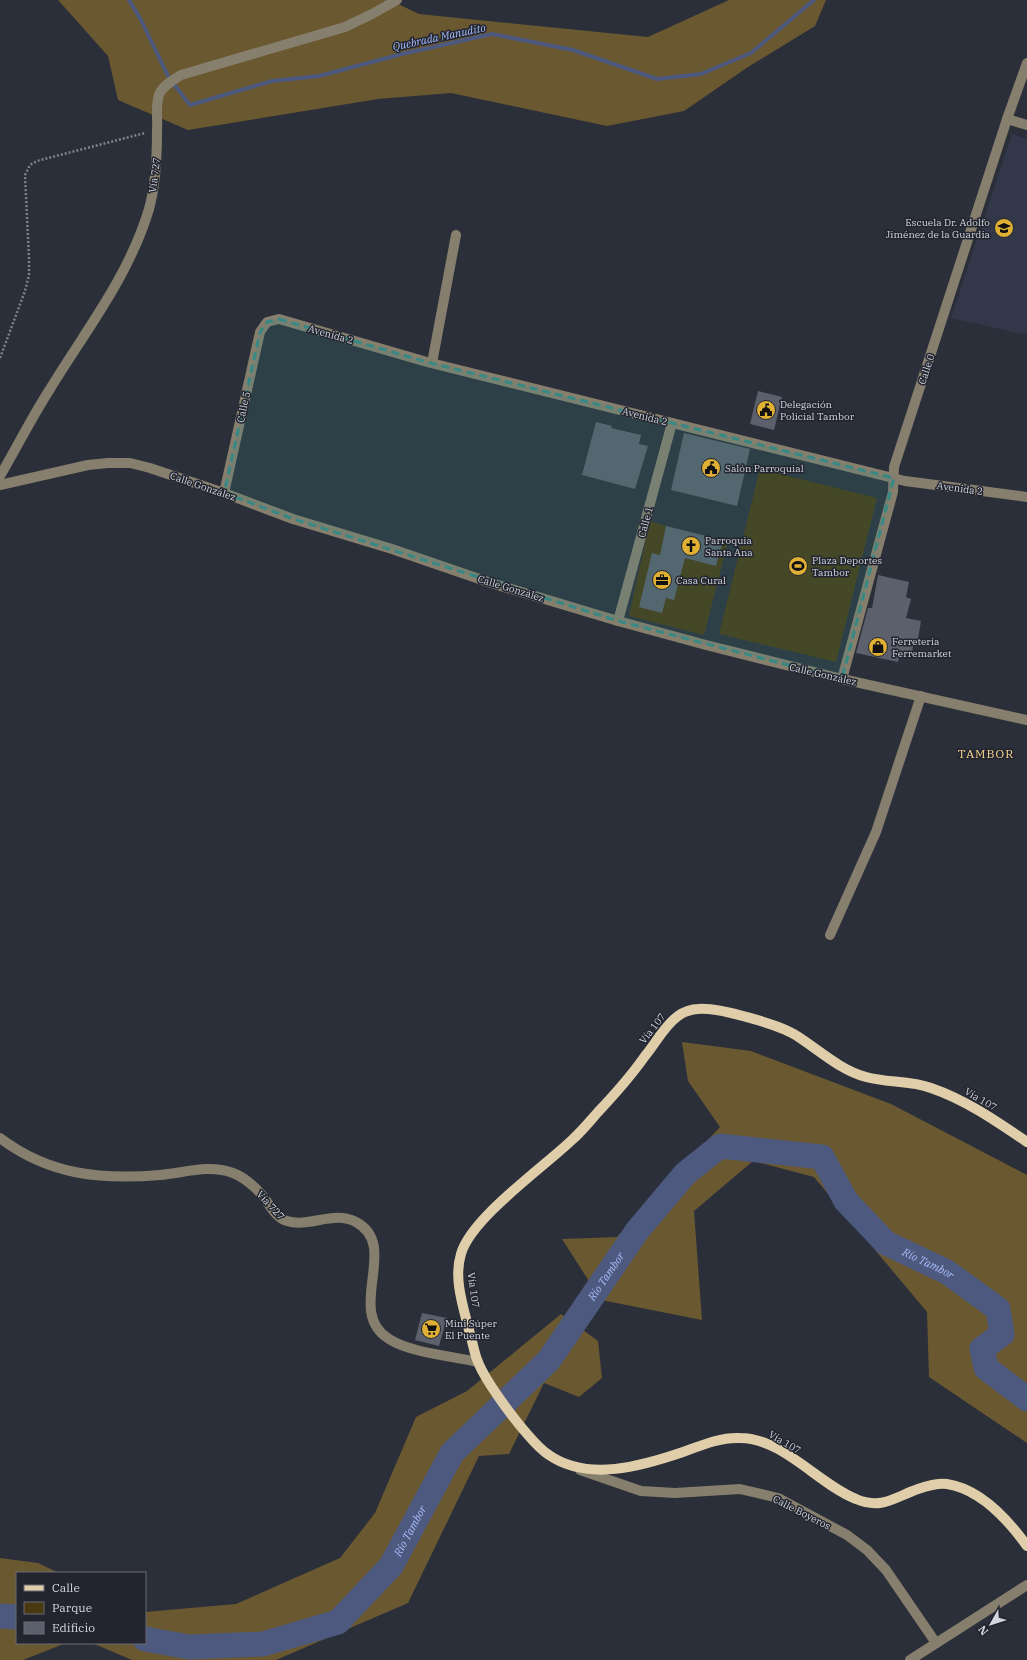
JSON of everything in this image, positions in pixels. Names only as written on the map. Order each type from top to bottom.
[{"type":"main road","name":"Vía 107","points":[[1027,1142],[972,1105],[928,1086],[865,1077],[838,1065],[792,1032],[735,1014],[699,1008],[680,1014],[667,1025],[620,1088],[574,1138],[490,1213],[469,1236],[461,1254],[458,1274],[463,1304],[478,1362],[491,1385],[526,1433],[546,1454],[572,1467],[606,1469],[628,1467],[655,1462],[727,1438],[744,1437],[762,1442],[780,1450],[844,1493],[859,1501],[874,1504],[887,1502],[917,1489],[934,1484],[948,1484],[967,1490],[987,1503],[1010,1524],[1027,1546]]},
{"type":"street","name":"Vía 727","points":[[0,476],[49,390],[116,285],[133,253],[149,208],[155,175],[158,130],[156,106],[159,94],[167,84],[181,75],[346,27],[397,0]]},
{"type":"street","name":"Calle 0","points":[[842,679],[893,492],[894,467],[1007,119],[1027,63]]},
{"type":"street","points":[[1007,119],[1027,125]]},
{"type":"street","points":[[432,363],[456,235]]},
{"type":"street","name":"Avenida 2","points":[[267,322],[279,319],[432,363],[894,478],[1027,497]]},
{"type":"street","name":"Calle 5","points":[[224,493],[260,332],[267,322]]},
{"type":"street","name":"Calle 1","points":[[618,621],[672,422]]},
{"type":"street","name":"Calle González","points":[[0,485],[88,465],[130,463],[150,468],[224,493],[293,519],[392,549],[491,583],[618,621],[842,679],[1027,720]]},
{"type":"street","points":[[830,936],[876,832],[921,696]]},
{"type":"street","name":"Vía 727","points":[[0,1138],[31,1158],[55,1168],[85,1174],[116,1177],[146,1176],[214,1168],[233,1173],[250,1183],[262,1194],[275,1212],[286,1221],[302,1223],[335,1217],[355,1221],[366,1230],[373,1240],[374,1268],[370,1300],[371,1314],[373,1321],[382,1334],[404,1347],[478,1362]]},
{"type":"street","name":"Calle Boyeros","points":[[572,1467],[641,1491],[675,1493],[740,1489],[778,1498],[847,1535],[868,1550],[886,1570],[936,1643]]},
{"type":"street","points":[[910,1660],[1027,1585]]},
{"type":"path","points":[[0,358],[25,291],[29,275],[25,175],[30,165],[37,161],[158,130]]},
{"type":"highlighted area","points":[[279,319],[427,362],[894,478],[842,679],[618,621],[293,519],[224,493],[260,332],[267,322]]},
{"type":"shaded area","points":[[58,0],[390,0],[419,14],[648,37],[729,0],[826,0],[815,26],[748,67],[684,111],[607,126],[451,93],[378,99],[188,130],[118,100],[108,56]]},
{"type":"shaded area","name":"Escuela Dr. Adolfo Jiménez de la Guardia","points":[[1012,134],[1027,139],[1027,335],[951,318]]},
{"type":"shaded area","points":[[682,1042],[751,1051],[891,1104],[1027,1175],[1027,1443],[929,1377],[927,1312],[814,1177],[753,1161],[694,1211],[702,1320],[601,1300],[562,1239],[617,1237],[720,1127],[688,1081]]},
{"type":"shaded area","points":[[561,1314],[598,1341],[602,1378],[579,1397],[544,1383],[509,1454],[479,1456],[408,1603],[276,1660],[132,1660],[94,1644],[146,1644],[146,1612],[236,1604],[340,1558],[375,1513],[416,1417],[467,1391]]},
{"type":"shaded area","points":[[0,1558],[38,1563],[57,1572],[16,1572],[16,1644],[63,1644],[23,1660],[0,1660]]},
{"type":"green space","name":"Plaza Deportes Tambor","points":[[760,469],[877,498],[836,662],[719,634]]},
{"type":"green space","points":[[650,521],[666,526],[661,552],[716,566],[723,540],[728,541],[704,635],[629,616]]},
{"type":"building","name":"Delegación Policial Tambor","points":[[758,391],[782,397],[774,430],[750,424]]},
{"type":"building","points":[[596,422],[612,426],[611,428],[641,435],[639,444],[648,446],[635,489],[582,475]]},
{"type":"building","name":"Salón Parroquial","points":[[684,433],[750,449],[737,506],[671,490]]},
{"type":"building","points":[[666,526],[723,540],[716,566],[685,558],[674,600],[666,598],[662,613],[639,607],[652,553],[660,555]]},
{"type":"building","points":[[878,575],[909,582],[906,597],[911,599],[906,618],[921,621],[917,645],[913,645],[912,653],[900,651],[898,662],[856,653],[868,608],[872,608]]},
{"type":"building","name":"Mini Súper El Puente","points":[[422,1313],[447,1318],[439,1346],[415,1340]]},
{"type":"waterway","name":"Quebrada Manudito","points":[[129,0],[141,20],[169,78],[190,105],[272,81],[319,76],[402,54],[492,34],[573,50],[657,79],[701,74],[751,53],[814,0]]},
{"type":"waterway","name":"Río Tambor","points":[[146,1639],[189,1647],[263,1644],[338,1622],[391,1566],[452,1453],[549,1360],[637,1231],[685,1174],[720,1146],[822,1157],[846,1201],[886,1243],[947,1272],[998,1309],[1002,1334],[982,1349],[986,1368],[1027,1399]]},
{"type":"waterway","name":"Río Tambor","points":[[0,1616],[16,1617]]},
{"type":"place","name":"Escuela Dr. Adolfo Jiménez de la Guardia","points":[[1004,228]]},
{"type":"place","name":"Delegación Policial Tambor","points":[[766,410]]},
{"type":"place","name":"Salón Parroquial","points":[[711,468]]},
{"type":"place","name":"Parroquia Santa Ana","points":[[691,546]]},
{"type":"place","name":"Plaza Deportes Tambor","points":[[798,566]]},
{"type":"place","name":"Casa Cural","points":[[662,580]]},
{"type":"place","name":"Ferretería Ferremarket","points":[[878,647]]},
{"type":"place","name":"Mini Súper El Puente","points":[[431,1329]]},
{"type":"district","name":"TAMBOR","points":[[986,754]]}]
